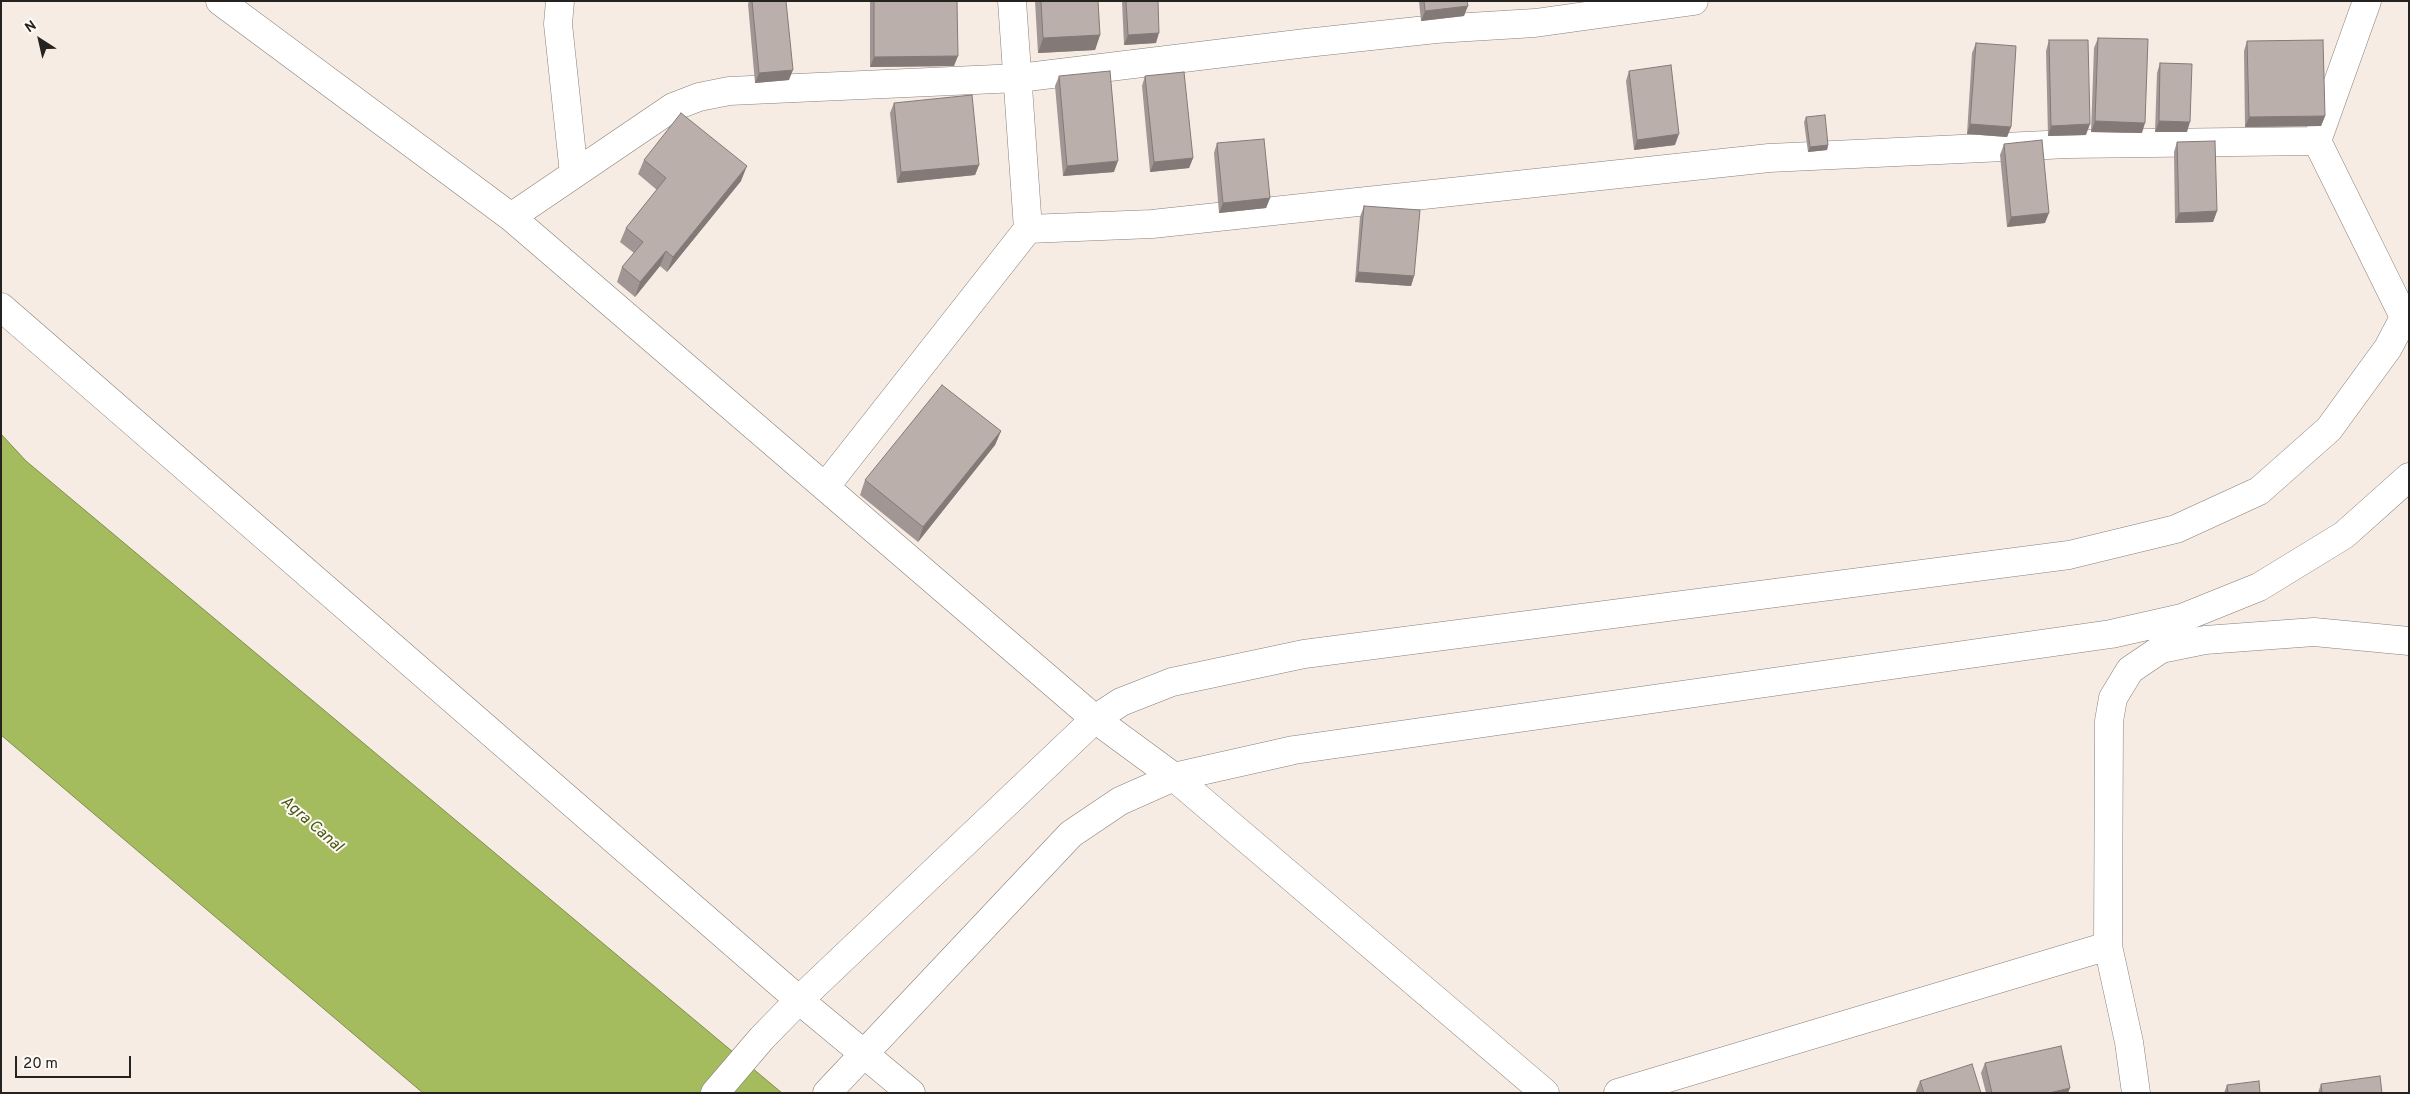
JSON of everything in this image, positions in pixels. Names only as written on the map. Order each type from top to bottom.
[{"type":"street","points":[[220,1],[511,216],[1095,719],[1174,777],[1545,1093]]},
{"type":"street","points":[[560,1],[558,24],[574,174]]},
{"type":"street","points":[[825,486],[1028,229],[1012,1]]},
{"type":"street","points":[[511,216],[673,108],[706,95],[729,91],[1018,78],[1436,29],[1535,23],[1660,4],[1694,1]]},
{"type":"street","points":[[715,1093],[762,1038],[799,1000],[1095,719],[1121,702],[1172,682],[1304,654],[2069,555],[2176,529],[2259,491],[2329,429],[2388,348],[2407,312],[2317,141],[2367,1]]},
{"type":"street","points":[[1028,229],[1152,224],[1769,158],[2068,144],[2317,141]]},
{"type":"street","points":[[1,308],[799,1000],[864,1052],[911,1093]]},
{"type":"street","points":[[827,1093],[1070,834],[1120,801],[1174,777],[1294,750],[2111,634],[2182,618],[2259,587],[2344,535],[2409,478]]},
{"type":"street","points":[[2136,1093],[2129,1042],[2108,946],[2109,721],[2113,698],[2130,670],[2161,649],[2205,640],[2314,632],[2409,641]]},
{"type":"street","points":[[1618,1093],[2108,946]]},
{"type":"water","name":"Agra Canal","points":[[1,434],[26,461],[782,1093],[423,1093],[1,735]]},
{"type":"building","points":[[752,1],[786,1],[793,70],[759,73]]},
{"type":"building","points":[[874,1],[957,1],[958,56],[874,57]]},
{"type":"building","points":[[1041,1],[1098,1],[1100,35],[1043,38]]},
{"type":"building","points":[[1126,1],[1158,1],[1159,33],[1128,35]]},
{"type":"building","points":[[1424,1],[1467,1],[1468,6],[1425,11]]},
{"type":"building","points":[[2098,38],[2148,39],[2145,123],[2095,121]]},
{"type":"building","points":[[2049,40],[2088,40],[2090,124],[2051,126]]},
{"type":"building","points":[[2323,40],[2325,116],[2249,117],[2247,41]]},
{"type":"building","points":[[1976,43],[2016,46],[2011,127],[1970,124]]},
{"type":"building","points":[[2160,63],[2192,64],[2190,122],[2159,121]]},
{"type":"building","points":[[1671,65],[1679,134],[1637,140],[1629,71]]},
{"type":"building","points":[[1110,71],[1118,161],[1067,166],[1059,76]]},
{"type":"building","points":[[1184,72],[1193,158],[1154,162],[1145,76]]},
{"type":"building","points":[[972,95],[979,165],[901,172],[894,103]]},
{"type":"building","points":[[681,113],[747,166],[673,257],[666,251],[640,282],[622,267],[643,242],[626,228],[666,178],[644,160]]},
{"type":"building","points":[[1825,115],[1828,145],[1810,147],[1806,117]]},
{"type":"building","points":[[1264,139],[1270,198],[1223,203],[1217,143]]},
{"type":"building","points":[[2042,140],[2049,213],[2011,217],[2004,144]]},
{"type":"building","points":[[2215,141],[2217,211],[2179,213],[2177,142]]},
{"type":"building","points":[[1364,206],[1420,210],[1414,276],[1358,272]]},
{"type":"building","points":[[942,385],[1001,431],[923,527],[865,480]]},
{"type":"building","points":[[2061,1046],[2070,1088],[2049,1093],[1992,1093],[1985,1063]]},
{"type":"building","points":[[1972,1064],[1981,1093],[1924,1093],[1920,1081]]},
{"type":"building","points":[[2380,1076],[2382,1093],[2322,1093],[2321,1084]]},
{"type":"building","points":[[2259,1081],[2260,1093],[2228,1093],[2227,1085]]}]
